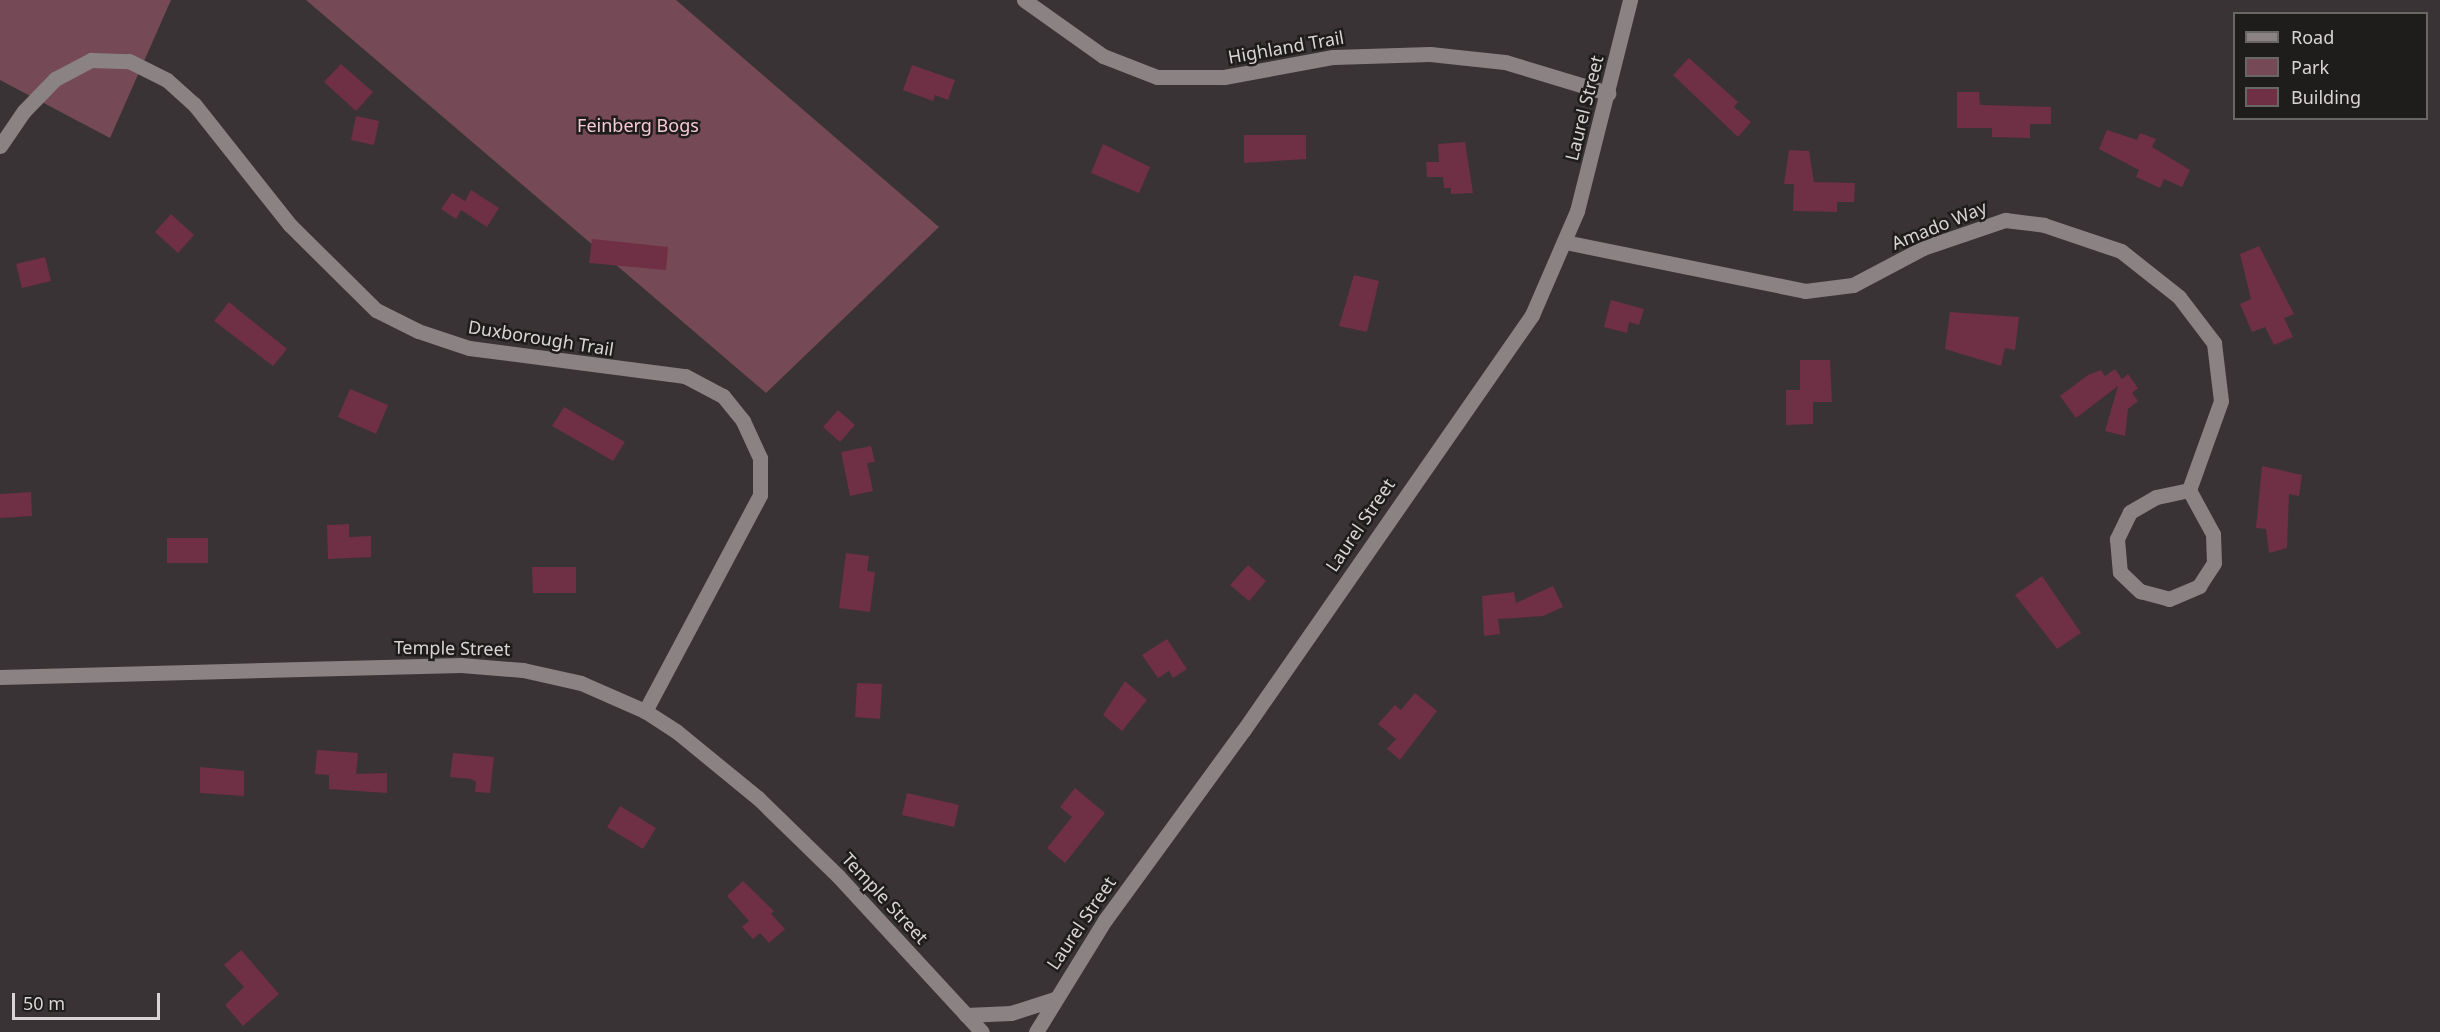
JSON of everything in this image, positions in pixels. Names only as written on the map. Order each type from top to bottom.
[{"type":"street","name":"Highland Trail","points":[[1024,0],[1103,56],[1157,77],[1224,77],[1333,57],[1430,54],[1505,62],[1608,93]]},
{"type":"street","name":"Laurel Street","points":[[1036,1032],[1054,999],[1105,920],[1514,343],[1566,242],[1608,93],[1630,0]]},
{"type":"street","name":"Duxborough Trail","points":[[0,146],[24,111],[55,79],[91,60],[129,61],[166,80],[194,105],[290,225],[376,310],[418,331],[469,348],[685,376],[723,396],[743,421],[760,458],[760,495],[645,711]]},
{"type":"street","name":"Amado Way","points":[[1566,242],[1805,291],[1852,285],[1923,248],[2005,220],[2044,225],[2121,251],[2179,297],[2214,343],[2221,401],[2189,489]]},
{"type":"street","points":[[2189,489],[2213,534],[2214,563],[2199,586],[2169,599],[2140,591],[2120,572],[2117,539],[2130,512],[2156,497],[2189,489]]},
{"type":"street","name":"Temple Street","points":[[0,677],[297,666],[494,666],[581,682],[645,711],[783,820],[982,1032]]},
{"type":"street","points":[[966,1015],[1011,1013],[1054,999]]},
{"type":"green space","points":[[0,0],[171,0],[110,138],[0,80]]},
{"type":"green space","name":"Feinberg Bogs","points":[[306,0],[676,0],[939,227],[766,393]]},
{"type":"building","points":[[1689,58],[1738,102],[1734,107],[1751,122],[1738,137],[1673,75]]},
{"type":"building","points":[[341,64],[373,92],[356,111],[324,82]]},
{"type":"building","points":[[912,65],[955,80],[948,100],[935,95],[933,101],[903,90]]},
{"type":"building","points":[[1957,92],[1979,92],[1980,105],[2051,107],[2051,124],[2030,124],[2030,138],[1992,137],[1992,128],[1957,128]]},
{"type":"building","points":[[356,116],[379,121],[374,145],[351,140]]},
{"type":"building","points":[[2107,130],[2137,140],[2140,133],[2156,139],[2152,147],[2190,170],[2182,187],[2164,179],[2160,188],[2136,177],[2139,170],[2099,149]]},
{"type":"building","points":[[1244,135],[1306,135],[1306,159],[1244,163]]},
{"type":"building","points":[[1465,142],[1473,193],[1451,194],[1451,188],[1444,188],[1443,177],[1427,177],[1426,162],[1439,162],[1438,144]]},
{"type":"building","points":[[1103,144],[1150,167],[1139,193],[1091,173]]},
{"type":"building","points":[[1789,150],[1809,151],[1814,182],[1855,183],[1854,202],[1837,202],[1837,212],[1793,211],[1794,184],[1784,184]]},
{"type":"building","points":[[471,190],[499,208],[487,227],[461,210],[456,219],[441,209],[452,193],[465,201]]},
{"type":"building","points":[[171,214],[194,235],[178,253],[155,232]]},
{"type":"building","points":[[592,239],[668,247],[666,270],[589,263]]},
{"type":"building","points":[[2259,246],[2294,314],[2284,318],[2293,337],[2274,345],[2265,327],[2252,332],[2240,304],[2251,299],[2240,254]]},
{"type":"building","points":[[45,257],[51,281],[22,288],[16,264]]},
{"type":"building","points":[[1354,275],[1379,281],[1367,332],[1339,326]]},
{"type":"building","points":[[1611,300],[1644,309],[1639,325],[1629,322],[1627,333],[1604,327]]},
{"type":"building","points":[[229,302],[287,349],[273,366],[214,321]]},
{"type":"building","points":[[1950,312],[2019,317],[2015,350],[2005,348],[2001,366],[1945,349]]},
{"type":"building","points":[[1800,360],[1830,360],[1832,402],[1813,402],[1813,424],[1786,425],[1786,390],[1800,390]]},
{"type":"building","points":[[2115,369],[2122,379],[2128,374],[2138,388],[2132,393],[2138,401],[2128,409],[2125,436],[2105,431],[2118,386],[2076,418],[2060,396],[2088,375],[2101,370],[2105,376]]},
{"type":"building","points":[[350,389],[388,405],[376,434],[338,417]]},
{"type":"building","points":[[564,407],[625,442],[613,461],[552,426]]},
{"type":"building","points":[[838,410],[855,425],[840,442],[823,427]]},
{"type":"building","points":[[871,446],[875,462],[867,463],[873,491],[850,496],[841,452]]},
{"type":"building","points":[[2262,466],[2302,475],[2299,496],[2289,494],[2287,548],[2269,553],[2266,529],[2256,528]]},
{"type":"building","points":[[31,492],[32,516],[0,518],[0,494]]},
{"type":"building","points":[[349,524],[349,537],[371,536],[371,557],[328,559],[327,525]]},
{"type":"building","points":[[167,538],[208,538],[208,563],[167,563]]},
{"type":"building","points":[[846,553],[869,556],[867,571],[875,572],[870,612],[839,608]]},
{"type":"building","points":[[1248,565],[1266,581],[1249,601],[1230,585]]},
{"type":"building","points":[[532,567],[576,567],[576,593],[533,593]]},
{"type":"building","points":[[2042,576],[2081,633],[2057,649],[2015,595]]},
{"type":"building","points":[[1553,586],[1563,607],[1543,616],[1498,619],[1500,634],[1484,636],[1482,596],[1514,592],[1516,603]]},
{"type":"building","points":[[1167,639],[1187,669],[1173,678],[1169,671],[1158,678],[1142,655]]},
{"type":"building","points":[[1125,681],[1147,700],[1122,731],[1103,715]]},
{"type":"building","points":[[857,683],[882,684],[880,719],[855,717]]},
{"type":"building","points":[[1415,693],[1437,711],[1400,760],[1387,749],[1396,739],[1378,724],[1395,705],[1401,710]]},
{"type":"building","points":[[317,750],[358,753],[356,774],[387,773],[387,793],[329,789],[329,775],[315,774]]},
{"type":"building","points":[[453,753],[494,757],[490,793],[475,792],[476,782],[471,779],[450,777]]},
{"type":"building","points":[[200,767],[244,771],[244,796],[200,793]]},
{"type":"building","points":[[1075,788],[1105,813],[1065,863],[1047,848],[1072,817],[1060,807]]},
{"type":"building","points":[[907,793],[959,805],[954,827],[902,815]]},
{"type":"building","points":[[620,806],[656,828],[643,849],[607,827]]},
{"type":"building","points":[[743,881],[774,911],[771,914],[785,929],[769,943],[760,933],[753,939],[742,927],[749,921],[727,896]]},
{"type":"building","points":[[241,950],[279,994],[243,1026],[225,1005],[244,987],[224,965]]}]
